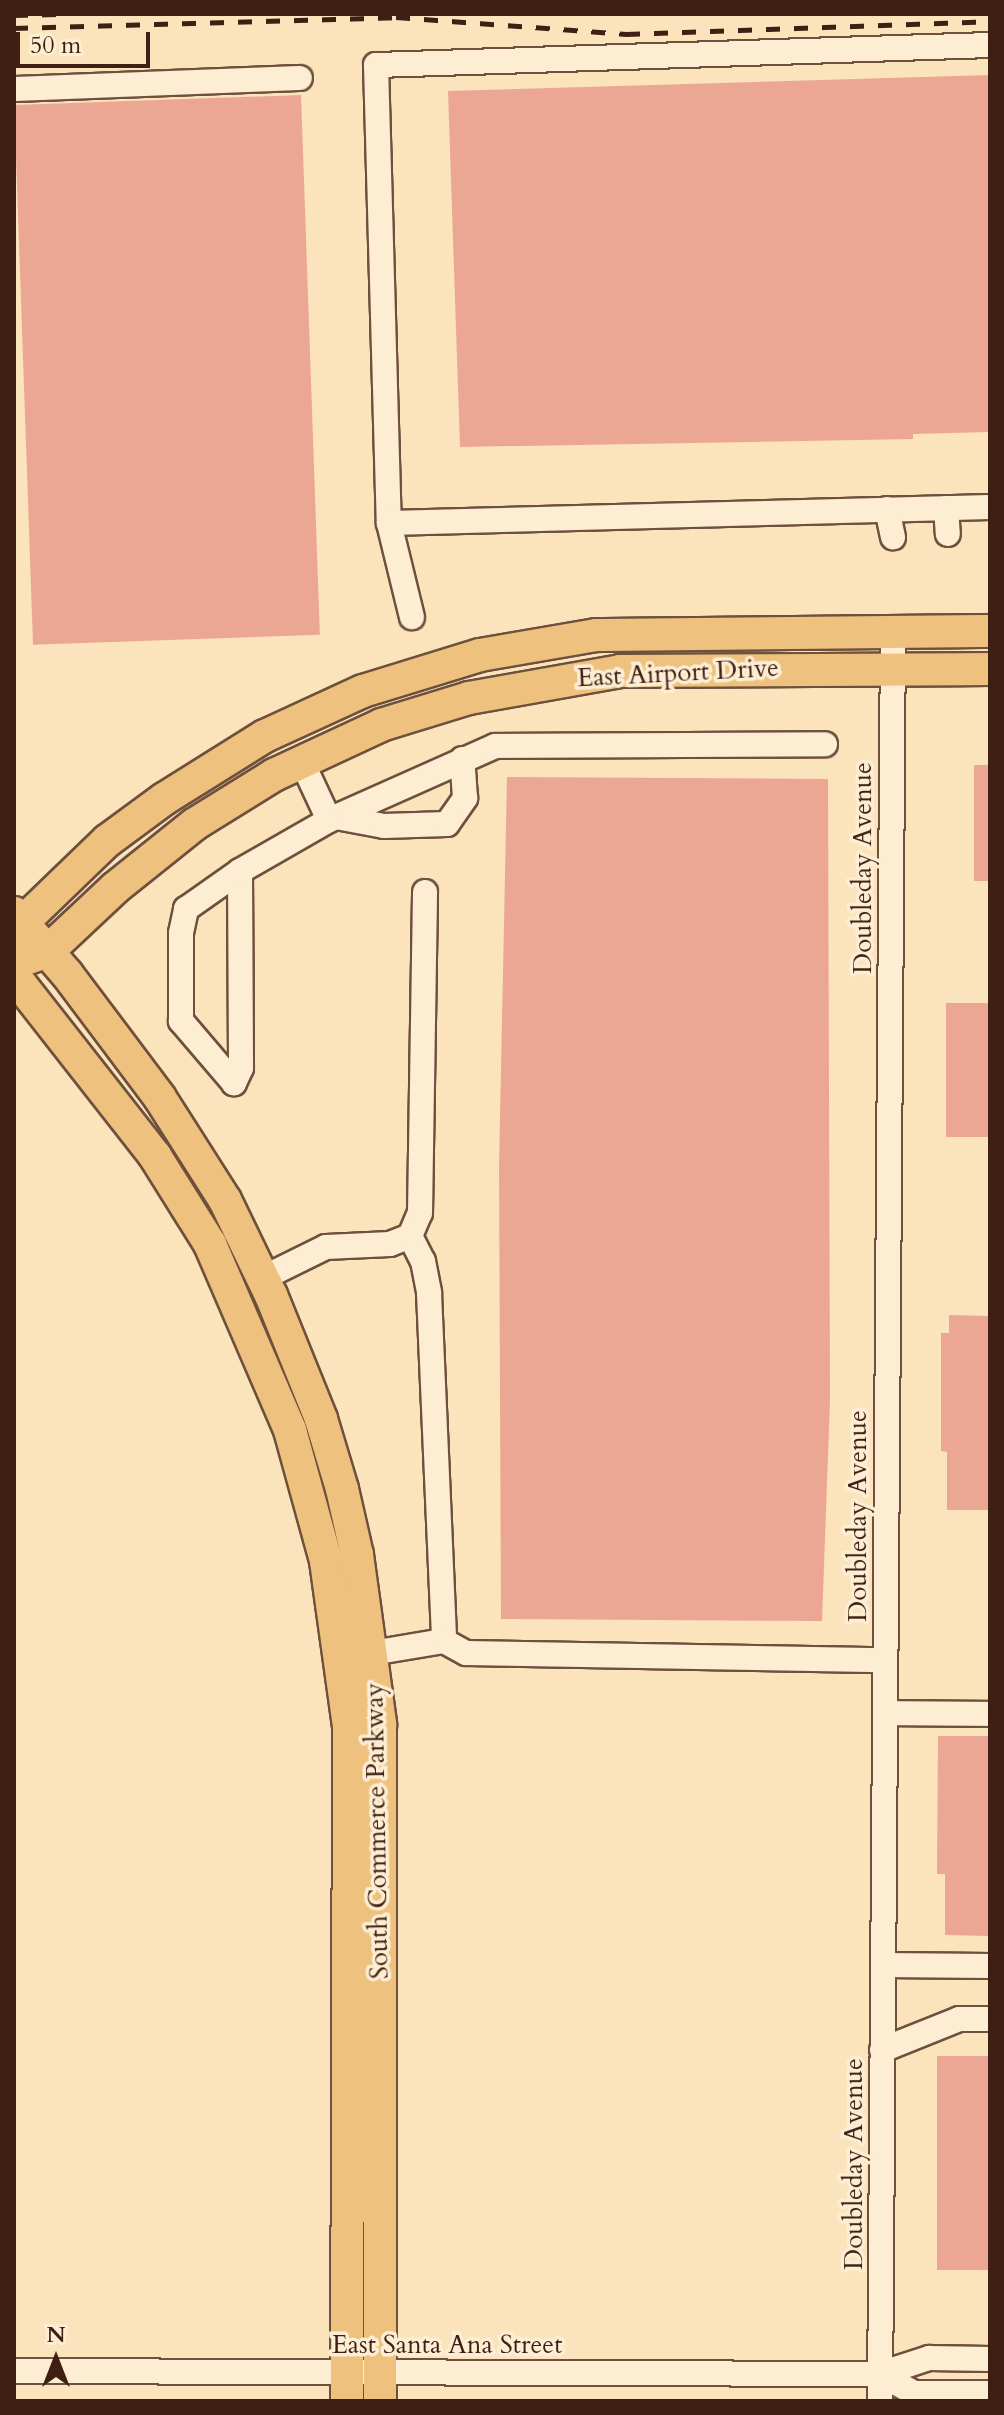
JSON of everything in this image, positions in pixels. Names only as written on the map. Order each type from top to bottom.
[{"type":"main road","name":"East Airport Drive","points":[[17,927],[107,841],[164,799],[265,736],[363,691],[480,655],[596,635],[990,631]]},
{"type":"main road","name":"East Airport Drive","points":[[14,963],[48,951],[115,888],[195,824],[302,762],[381,725],[545,681],[697,668],[990,669]]},
{"type":"main road","name":"South Commerce Parkway","points":[[17,927],[48,951],[160,1098],[225,1200],[263,1278],[321,1419],[342,1489],[372,1653],[380,1724],[380,2387]]},
{"type":"main road","name":"South Commerce Parkway","points":[[14,976],[155,1156],[210,1244],[290,1430],[326,1561],[349,1726],[347,2387]]},
{"type":"street","points":[[412,617],[389,523],[376,65],[990,45]]},
{"type":"street","points":[[14,89],[300,78]]},
{"type":"street","points":[[389,523],[990,507]]},
{"type":"street","points":[[946,508],[948,534]]},
{"type":"street","points":[[887,509],[893,537]]},
{"type":"street","name":"Doubleday Avenue","points":[[880,2401],[893,631]]},
{"type":"street","points":[[240,871],[241,1068],[234,1083],[227,1081],[181,1021],[181,933],[186,909],[240,871],[333,818],[462,759],[528,742],[825,744]]},
{"type":"street","points":[[333,818],[384,826],[447,824],[465,798],[462,759]]},
{"type":"street","points":[[302,762],[333,818]]},
{"type":"street","points":[[263,1278],[326,1247],[390,1244],[410,1236],[420,1213],[425,892]]},
{"type":"street","points":[[410,1236],[423,1261],[429,1293],[444,1641]]},
{"type":"street","points":[[372,1653],[444,1641],[466,1653],[885,1660]]},
{"type":"street","points":[[885,1713],[990,1714]]},
{"type":"street","points":[[883,1965],[990,1966]]},
{"type":"street","points":[[882,2050],[959,2019],[990,2019]]},
{"type":"street","name":"East Santa Ana Street","points":[[14,2371],[380,2387],[880,2374],[929,2358],[990,2359]]},
{"type":"street","name":"East Santa Ana Street","points":[[880,2374],[914,2393],[990,2393]]},
{"type":"building","points":[[990,75],[990,432],[913,434],[913,439],[460,447],[448,91]]},
{"type":"building","points":[[301,95],[320,635],[33,645],[14,105]]},
{"type":"building","points":[[974,765],[990,765],[990,881],[974,881]]},
{"type":"building","points":[[507,777],[828,779],[830,1400],[822,1621],[501,1619],[499,1167]]},
{"type":"building","points":[[946,1003],[990,1003],[990,1137],[946,1137]]},
{"type":"building","points":[[949,1315],[990,1316],[990,1510],[947,1510],[947,1452],[941,1451],[941,1333],[949,1333]]},
{"type":"building","points":[[938,1736],[990,1736],[990,1936],[945,1935],[945,1874],[937,1874]]},
{"type":"building","points":[[937,2056],[990,2056],[990,2270],[937,2270]]},
{"type":"railway","points":[[14,15],[59,14]]},
{"type":"railway","points":[[396,17],[626,34],[990,21]]},
{"type":"railway","points":[[14,28],[406,17]]}]
